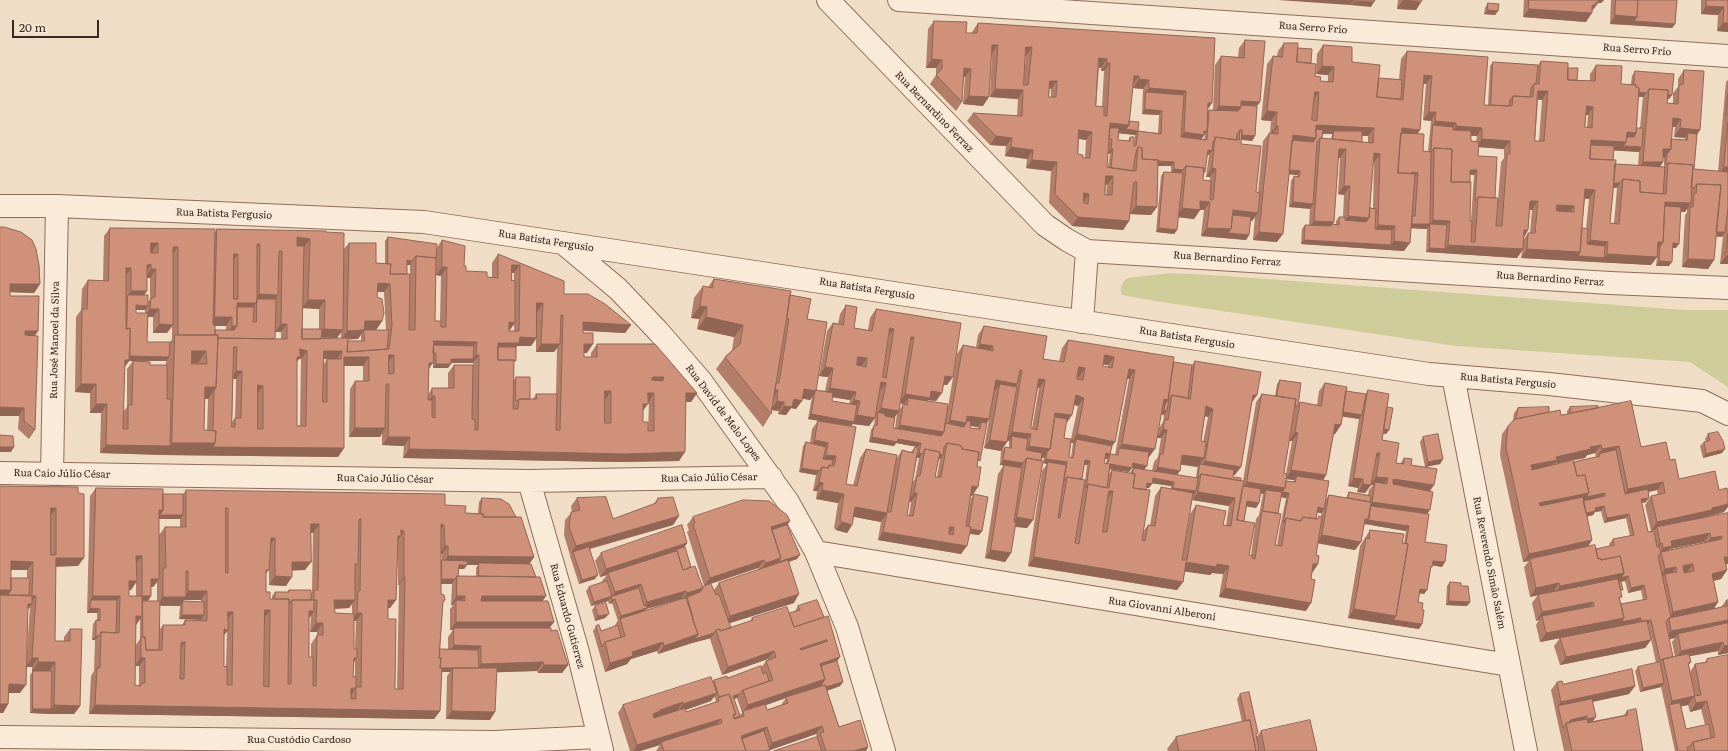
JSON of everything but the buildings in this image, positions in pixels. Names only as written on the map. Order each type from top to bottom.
[{"type":"street","name":"Rua Bernardino Ferraz","points":[[828,0],[1045,225],[1087,251],[1594,282],[1728,288]]},
{"type":"street","name":"Rua Serro Frio","points":[[899,0],[1728,56]]},
{"type":"street","name":"Rua Batista Fergusio","points":[[0,206],[57,206],[424,222],[1429,374],[1549,384],[1702,401],[1728,414]]},
{"type":"street","name":"Rua José Manoel da Silva","points":[[52,474],[57,206]]},
{"type":"street","name":"Rua David de Melo Lopes","points":[[563,243],[618,289],[658,331],[700,381],[788,502],[816,552],[847,627],[884,751]]},
{"type":"street","points":[[1082,322],[1087,251]]},
{"type":"street","name":"Rua Reverendo Simão Salém","points":[[1453,376],[1526,751]]},
{"type":"street","name":"Rua Caio Júlio César","points":[[0,473],[529,481],[771,477]]},
{"type":"street","name":"Rua Eduardo Gutierrez","points":[[529,481],[578,652],[600,744]]},
{"type":"street","name":"Rua Giovanni Alberoni","points":[[816,552],[1509,665]]},
{"type":"street","name":"Rua Custódio Cardoso","points":[[0,737],[600,744]]},
{"type":"shaded area","points":[[1171,273],[1684,310],[1728,310],[1728,387],[1690,362],[1456,346],[1122,295],[1122,285],[1128,278]]}]
